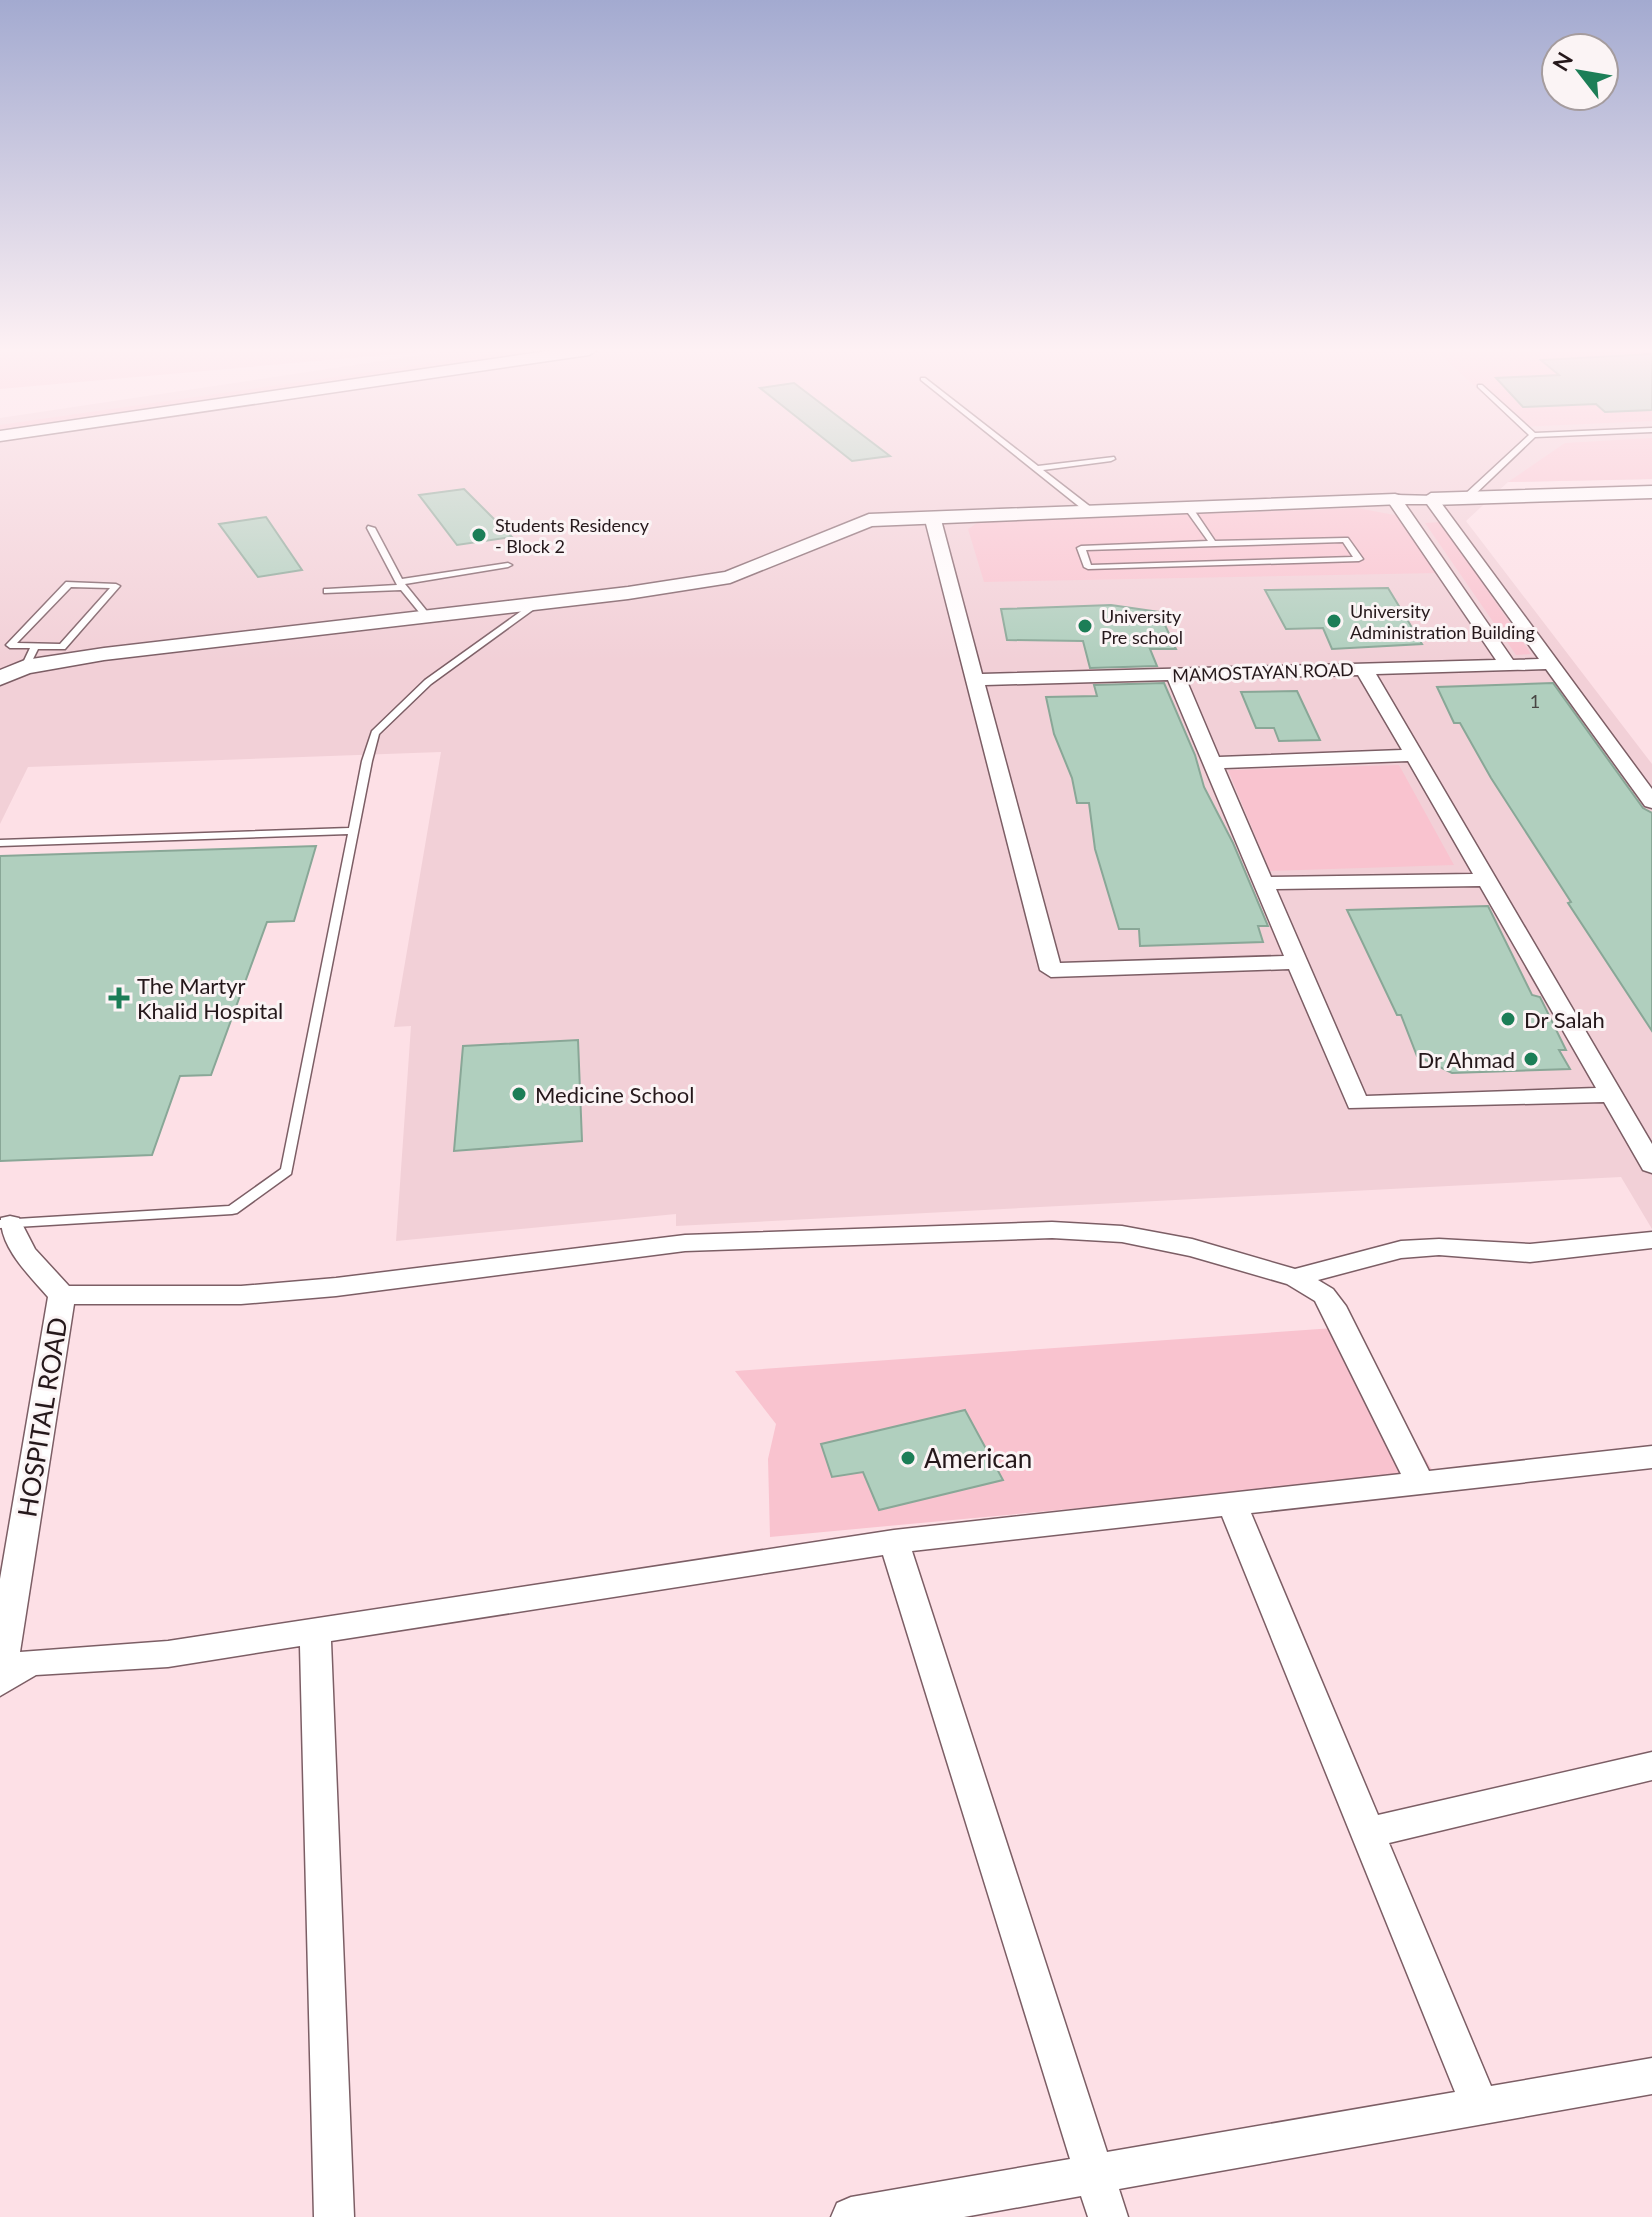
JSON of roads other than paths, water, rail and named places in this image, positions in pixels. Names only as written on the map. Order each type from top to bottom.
[{"type":"street","points":[[0,678],[25,667],[225,638],[537,604],[730,577],[793,554],[844,528],[869,520],[1187,506],[1652,492]]},
{"type":"street","points":[[1431,499],[1652,802]]},
{"type":"street","points":[[1395,500],[1508,665]]},
{"type":"street","points":[[932,516],[1051,970],[1297,962]]},
{"type":"street","name":"MAMOSTAYAN ROAD","points":[[975,680],[1550,664]]},
{"type":"street","points":[[1364,669],[1652,1165]]},
{"type":"street","points":[[1175,675],[1357,1103],[1612,1095]]},
{"type":"street","points":[[1212,763],[1414,755]]},
{"type":"street","points":[[1264,883],[1487,880]]},
{"type":"street","name":"HOSPITAL ROAD","points":[[0,1674],[62,1295],[24,1253],[5,1224]]},
{"type":"street","points":[[62,1295],[241,1295],[685,1243],[1052,1230],[1157,1240],[1312,1285],[1333,1306],[1421,1485]]},
{"type":"street","points":[[1296,1278],[1361,1255],[1392,1249],[1437,1247],[1532,1253],[1609,1242],[1652,1240]]},
{"type":"street","points":[[0,1683],[29,1662],[137,1657],[894,1542],[1652,1457]]},
{"type":"street","points":[[1233,1506],[1480,2106]]},
{"type":"street","points":[[894,1542],[1108,2217]]},
{"type":"street","points":[[315,1631],[334,2217]]},
{"type":"street","points":[[1367,1833],[1652,1766]]},
{"type":"street","points":[[851,2217],[1652,2076]]},
{"type":"lane","points":[[1020,453],[1089,510]]},
{"type":"lane","points":[[1466,498],[1513,453]]},
{"type":"lane","points":[[1039,468],[1111,459]]},
{"type":"lane","points":[[1187,506],[1213,543]]},
{"type":"lane","points":[[371,528],[401,584],[426,615]]},
{"type":"lane","points":[[1345,540],[1359,559],[1088,567],[1081,548],[1213,543],[1345,540]]},
{"type":"lane","points":[[327,591],[401,584],[508,565]]},
{"type":"lane","points":[[69,584],[116,586],[62,647],[35,646],[10,645],[69,584]]},
{"type":"lane","points":[[5,1224],[232,1210],[287,1171],[375,733],[428,682],[537,604]]},
{"type":"lane","points":[[25,667],[35,646]]},
{"type":"lane","points":[[0,843],[353,831]]},
{"type":"place","name":"Students Residency - Block 2","points":[[479,535]]},
{"type":"place","name":"University Administration Building","points":[[1334,621]]},
{"type":"place","name":"University Pre school","points":[[1085,626]]},
{"type":"place","name":"The Martyr Khalid Hospital","points":[[119,998]]},
{"type":"place","name":"Dr Salah","points":[[1508,1019]]},
{"type":"place","name":"Dr Ahmad","points":[[1531,1059]]},
{"type":"place","name":"Medicine School","points":[[519,1094]]},
{"type":"place","name":"American","points":[[908,1458]]}]
